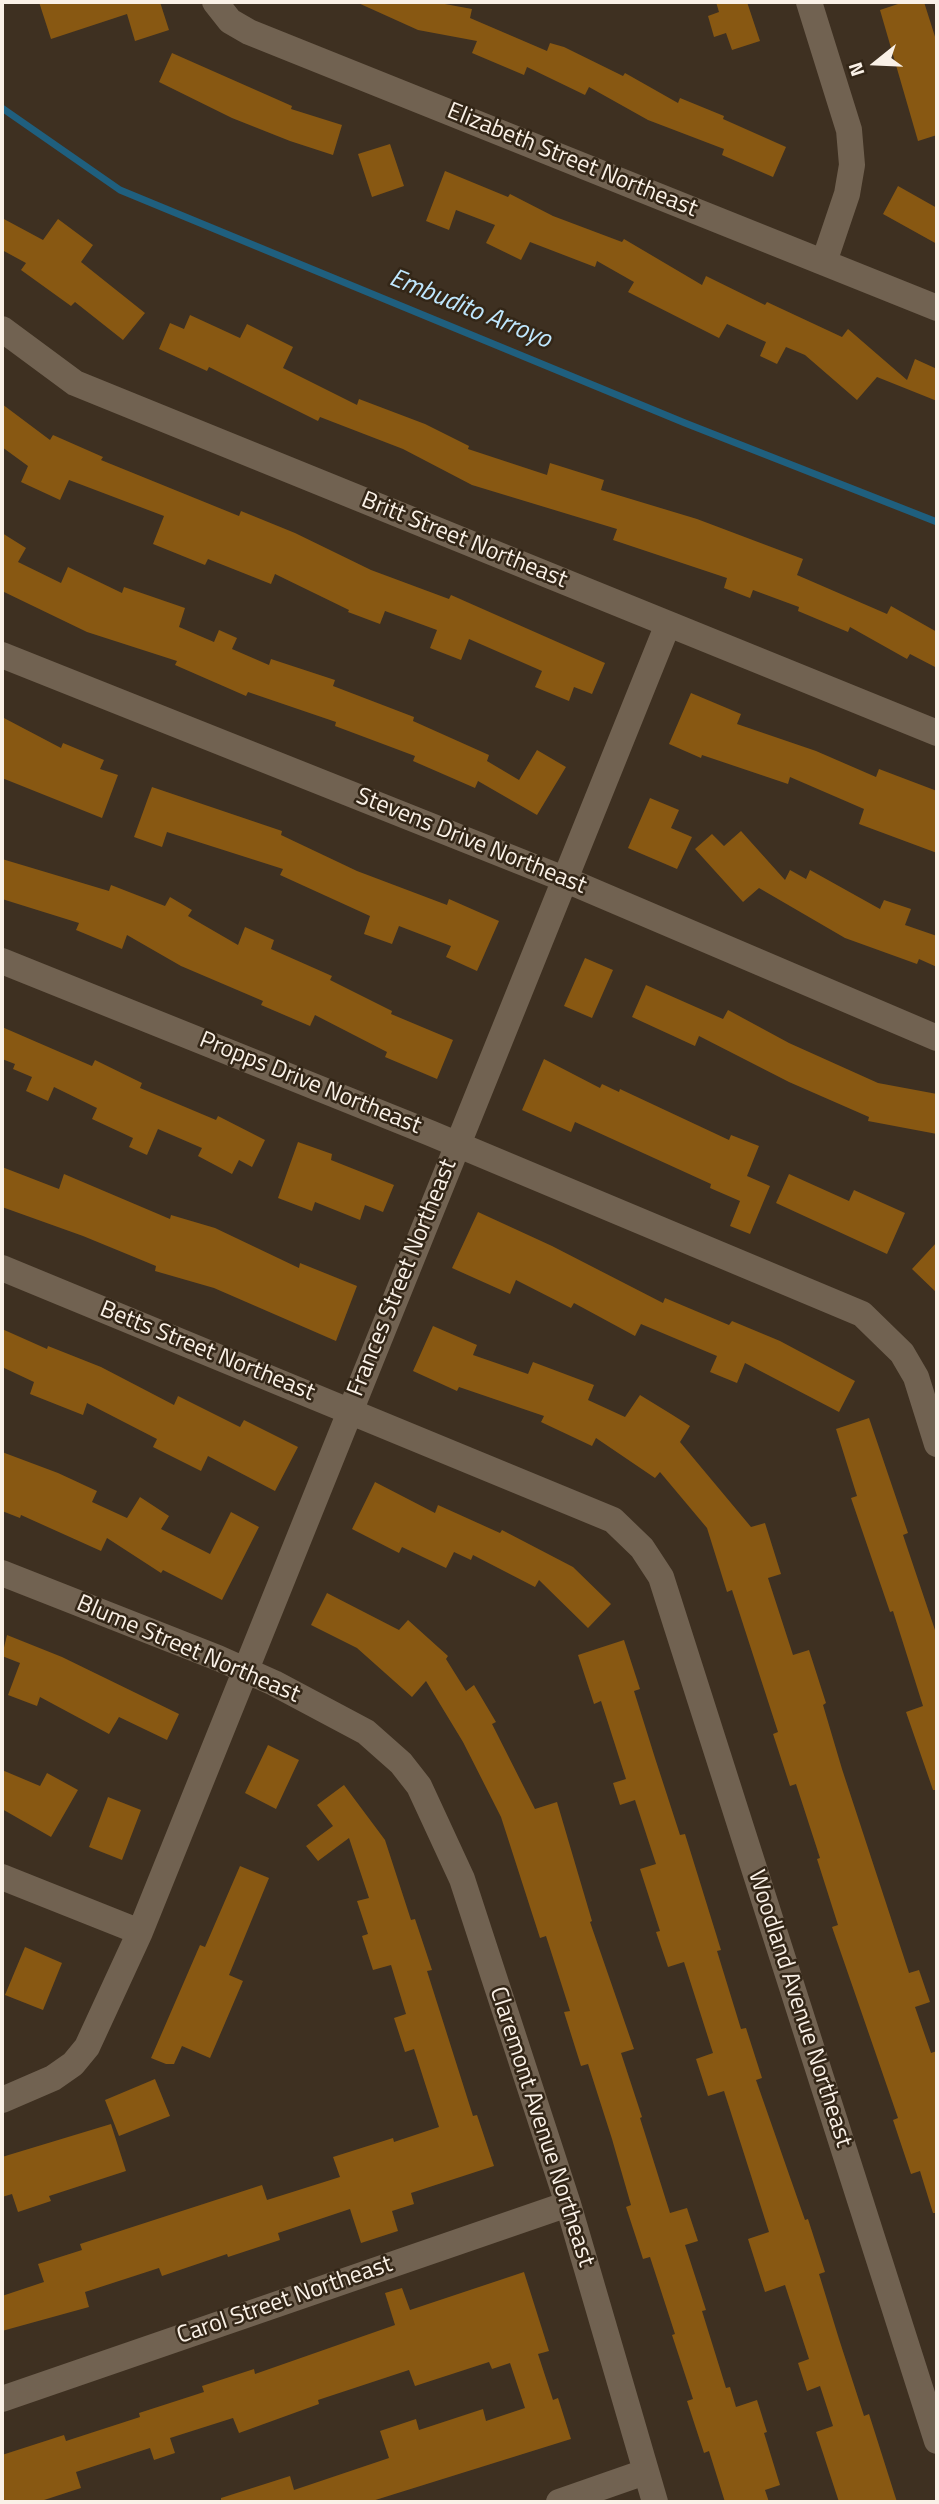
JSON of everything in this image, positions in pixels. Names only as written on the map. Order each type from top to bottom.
[{"type":"street","name":"Elizabeth Street Northeast","points":[[215,2],[230,21],[248,32],[937,308]]},
{"type":"street","points":[[809,2],[849,130],[852,164],[847,194],[824,262]]},
{"type":"street","name":"Britt Street Northeast","points":[[2,329],[75,383],[937,733]]},
{"type":"street","name":"Frances Street Northeast","points":[[2,2099],[53,2078],[73,2064],[87,2047],[140,1932],[667,624]]},
{"type":"street","name":"Stevens Drive Northeast","points":[[2,655],[564,879],[937,1038]]},
{"type":"street","name":"Propps Drive Northeast","points":[[2,961],[457,1144],[862,1314],[902,1353],[916,1377],[937,1444]]},
{"type":"street","name":"Betts Street Northeast","points":[[2,1268],[613,1520],[642,1548],[661,1577]]},
{"type":"street","name":"Blume Street Northeast","points":[[2,1573],[247,1670],[366,1732],[401,1763]]},
{"type":"street","name":"Woodland Avenue Northeast","points":[[661,1577],[937,2441]]},
{"type":"street","name":"Claremont Avenue Northeast","points":[[401,1763],[419,1786],[462,1879],[568,2204],[655,2502]]},
{"type":"street","points":[[2,1877],[140,1932]]},
{"type":"street","name":"Carol Street Northeast","points":[[2,2399],[568,2204]]},
{"type":"street","points":[[559,2502],[645,2472]]},
{"type":"building","points":[[39,2],[160,2],[169,30],[135,41],[127,14],[51,39]]},
{"type":"building","points":[[356,2],[434,2],[472,9],[470,18],[547,51],[550,43],[564,47],[623,76],[625,73],[678,103],[680,98],[724,116],[723,119],[786,147],[773,177],[722,155],[724,149],[648,120],[589,87],[585,95],[527,67],[524,75],[472,53],[477,41],[418,30]]},
{"type":"building","points":[[716,2],[747,2],[760,41],[732,50],[726,33],[714,37],[708,16],[719,12]]},
{"type":"building","points":[[904,2],[924,2],[937,43],[937,135],[918,141],[880,10]]},
{"type":"building","points":[[172,53],[292,106],[291,109],[342,125],[333,155],[232,118],[159,82]]},
{"type":"building","points":[[390,144],[404,186],[372,197],[358,154]]},
{"type":"building","points":[[445,171],[508,197],[510,194],[553,216],[622,242],[624,239],[702,285],[706,276],[765,305],[767,302],[842,337],[848,329],[907,380],[915,359],[937,369],[937,401],[877,377],[857,400],[805,355],[786,347],[777,364],[760,356],[766,342],[727,324],[719,338],[628,292],[634,282],[597,261],[595,267],[530,242],[521,260],[486,243],[495,225],[456,210],[449,230],[426,221]]},
{"type":"building","points":[[898,186],[937,208],[937,244],[883,214]]},
{"type":"building","points":[[2,218],[43,240],[58,219],[93,245],[81,262],[145,313],[123,340],[75,302],[71,306],[21,270],[26,263],[2,250]]},
{"type":"building","points":[[190,315],[240,338],[247,324],[293,347],[283,368],[357,405],[359,399],[425,424],[469,446],[468,449],[547,475],[550,463],[604,480],[601,490],[697,519],[803,559],[797,575],[887,614],[891,606],[937,632],[937,668],[910,654],[907,659],[850,627],[848,632],[798,611],[799,607],[753,590],[750,598],[724,588],[727,578],[613,540],[617,529],[472,485],[403,449],[320,417],[318,421],[209,367],[207,371],[159,349],[170,323],[184,329]]},
{"type":"building","points":[[2,404],[50,440],[53,435],[103,457],[101,460],[239,516],[241,511],[295,533],[371,570],[449,599],[451,595],[605,663],[592,694],[574,687],[569,701],[535,687],[542,671],[469,639],[461,660],[430,648],[437,630],[385,611],[380,624],[348,612],[349,610],[275,574],[271,584],[208,559],[205,565],[153,544],[164,516],[69,480],[60,500],[21,482],[28,466],[2,447]]},
{"type":"building","points":[[2,533],[26,548],[18,562],[61,583],[68,567],[122,593],[124,587],[185,608],[179,627],[214,642],[219,630],[237,638],[232,649],[269,665],[271,659],[335,680],[333,686],[414,717],[413,721],[489,755],[487,761],[519,780],[537,750],[566,767],[537,815],[478,781],[475,788],[413,761],[415,756],[335,726],[336,722],[248,692],[246,696],[175,665],[177,661],[87,632],[2,591]]},
{"type":"building","points":[[691,693],[741,714],[737,724],[816,751],[876,777],[879,769],[937,791],[937,853],[859,824],[864,809],[790,777],[788,784],[702,755],[701,758],[669,744]]},
{"type":"building","points":[[2,717],[61,748],[63,743],[104,760],[100,769],[118,775],[102,818],[2,778]]},
{"type":"building","points":[[152,787],[282,831],[281,835],[357,871],[447,905],[449,899],[499,921],[477,971],[446,957],[451,946],[399,926],[392,944],[364,934],[370,916],[280,875],[283,869],[167,832],[162,847],[134,837]]},
{"type":"building","points":[[650,798],[679,810],[671,828],[692,837],[677,869],[628,848]]},
{"type":"building","points":[[741,831],[785,880],[790,870],[806,879],[810,870],[880,909],[884,900],[911,909],[905,925],[937,936],[937,967],[919,959],[917,964],[845,938],[759,888],[743,902],[695,849],[712,834],[724,846]]},
{"type":"building","points":[[2,859],[109,891],[111,885],[165,906],[170,897],[192,910],[188,916],[238,945],[245,927],[274,940],[271,949],[332,976],[330,980],[392,1011],[391,1014],[453,1040],[437,1079],[385,1057],[387,1052],[315,1015],[310,1026],[261,1005],[263,1001],[181,966],[127,935],[122,949],[76,930],[79,923],[2,899]]},
{"type":"building","points":[[585,958],[613,970],[592,1018],[564,1006]]},
{"type":"building","points":[[646,985],[723,1019],[728,1010],[789,1043],[878,1083],[937,1094],[937,1134],[868,1121],[869,1117],[789,1082],[699,1036],[695,1046],[632,1017]]},
{"type":"building","points":[[2,1027],[92,1066],[95,1060],[142,1083],[140,1088],[216,1120],[218,1116],[265,1140],[252,1167],[239,1160],[232,1174],[198,1156],[202,1148],[158,1129],[147,1155],[129,1147],[133,1138],[92,1119],[97,1108],[54,1087],[48,1101],[26,1091],[32,1077],[13,1069],[15,1064],[2,1059]]},
{"type":"building","points":[[544,1059],[600,1088],[602,1084],[619,1092],[620,1089],[729,1140],[731,1135],[759,1146],[747,1176],[770,1186],[750,1234],[730,1226],[740,1201],[710,1188],[711,1184],[575,1122],[571,1132],[522,1110]]},
{"type":"building","points":[[298,1142],[332,1154],[331,1160],[394,1185],[383,1212],[365,1205],[360,1220],[315,1202],[312,1211],[278,1198]]},
{"type":"building","points":[[2,1167],[59,1189],[64,1174],[170,1219],[171,1215],[215,1228],[299,1268],[300,1263],[357,1286],[336,1341],[214,1288],[155,1271],[156,1266],[2,1207]]},
{"type":"building","points":[[789,1174],[849,1201],[854,1190],[905,1213],[887,1254],[776,1203]]},
{"type":"building","points":[[478,1212],[552,1246],[663,1303],[665,1298],[729,1325],[732,1321],[780,1341],[855,1381],[839,1412],[745,1363],[737,1383],[710,1372],[717,1356],[641,1324],[635,1336],[574,1303],[571,1308],[516,1280],[510,1294],[452,1268]]},
{"type":"building","points":[[937,1242],[937,1293],[912,1269]]},
{"type":"building","points":[[433,1326],[477,1345],[473,1355],[528,1374],[533,1362],[594,1385],[588,1400],[625,1417],[640,1395],[690,1426],[680,1442],[751,1527],[765,1523],[781,1574],[768,1578],[793,1655],[809,1650],[826,1703],[823,1705],[842,1769],[909,1973],[919,1970],[930,2002],[915,2007],[931,2053],[937,2051],[937,2213],[933,2213],[920,2171],[911,2174],[893,2120],[898,2118],[832,1927],[838,1925],[817,1859],[820,1858],[796,1784],[790,1786],[773,1734],[778,1732],[732,1590],[727,1592],[707,1528],[660,1472],[655,1478],[596,1438],[592,1446],[541,1422],[544,1416],[459,1387],[457,1391],[413,1371]]},
{"type":"building","points":[[2,1329],[47,1349],[48,1346],[101,1367],[174,1405],[178,1396],[240,1427],[244,1420],[298,1447],[275,1491],[208,1456],[201,1471],[153,1447],[157,1439],[87,1403],[83,1415],[30,1394],[34,1382],[2,1367]]},
{"type":"building","points":[[869,1418],[908,1533],[903,1535],[937,1636],[937,1790],[933,1790],[906,1712],[923,1706],[893,1611],[890,1612],[851,1498],[857,1496],[836,1429]]},
{"type":"building","points":[[2,1452],[97,1491],[92,1502],[127,1518],[140,1497],[169,1516],[161,1529],[210,1554],[231,1512],[259,1527],[222,1600],[163,1570],[161,1573],[107,1538],[101,1551],[21,1515],[20,1518],[2,1511]]},
{"type":"building","points":[[375,1482],[435,1513],[438,1505],[500,1533],[502,1530],[573,1567],[611,1604],[588,1628],[539,1580],[535,1587],[473,1555],[471,1560],[454,1552],[446,1568],[402,1547],[399,1553],[352,1529]]},
{"type":"building","points":[[327,1593],[399,1630],[408,1620],[448,1656],[446,1659],[466,1691],[474,1685],[496,1722],[492,1724],[535,1809],[557,1802],[592,1921],[590,1922],[634,2049],[621,2053],[670,2213],[687,2208],[698,2241],[685,2245],[706,2310],[702,2311],[726,2388],[730,2387],[736,2407],[757,2400],[767,2432],[764,2433],[780,2485],[765,2490],[769,2502],[725,2502],[709,2451],[704,2453],[687,2401],[693,2399],[672,2335],[675,2334],[650,2257],[643,2259],[626,2207],[631,2205],[588,2064],[581,2066],[564,2012],[570,2011],[546,1936],[540,1938],[501,1817],[463,1742],[426,1681],[412,1697],[357,1648],[311,1625]]},
{"type":"building","points":[[7,1635],[62,1657],[179,1714],[167,1740],[119,1717],[109,1734],[40,1697],[37,1706],[8,1695],[20,1663],[2,1656]]},
{"type":"building","points":[[624,1640],[640,1689],[634,1691],[655,1758],[680,1835],[685,1834],[721,1950],[717,1951],[741,2029],[746,2028],[762,2078],[756,2080],[805,2220],[808,2219],[825,2272],[819,2274],[839,2339],[864,2416],[869,2414],[897,2502],[839,2502],[816,2432],[833,2426],[820,2386],[807,2391],[798,2363],[809,2359],[785,2285],[765,2292],[748,2239],[769,2232],[724,2091],[708,2096],[696,2059],[713,2053],[684,1962],[668,1967],[656,1932],[660,1931],[640,1869],[656,1864],[635,1800],[620,1805],[613,1783],[626,1779],[601,1701],[594,1704],[578,1655]]},
{"type":"building","points":[[268,1745],[299,1760],[276,1809],[245,1793]]},
{"type":"building","points":[[2,1770],[40,1786],[47,1773],[78,1790],[51,1837],[2,1809]]},
{"type":"building","points":[[344,1785],[385,1840],[411,1920],[415,1919],[432,1970],[427,1971],[473,2116],[477,2115],[494,2166],[411,2193],[414,2204],[392,2211],[398,2231],[361,2243],[350,2209],[278,2233],[280,2240],[228,2257],[227,2254],[162,2276],[159,2268],[85,2292],[89,2307],[2,2331],[2,2296],[44,2282],[38,2264],[82,2250],[80,2244],[262,2185],[267,2200],[340,2177],[333,2157],[393,2138],[394,2142],[439,2127],[414,2049],[405,2052],[394,2018],[406,2014],[391,1965],[373,1970],[362,1936],[368,1934],[357,1901],[369,1898],[349,1838],[318,1861],[306,1846],[333,1826],[317,1805]]},
{"type":"building","points":[[108,1797],[141,1810],[122,1860],[89,1847]]},
{"type":"building","points":[[240,1866],[269,1878],[229,1975],[243,1981],[210,2058],[182,2046],[174,2064],[151,2058],[200,1945],[205,1947]]},
{"type":"building","points":[[25,1947],[62,1963],[43,2010],[5,1995]]},
{"type":"building","points":[[155,2079],[170,2116],[119,2136],[105,2100]]},
{"type":"building","points":[[111,2124],[126,2171],[49,2196],[51,2201],[18,2212],[12,2194],[2,2197],[2,2157]]},
{"type":"building","points":[[524,2272],[549,2351],[538,2354],[553,2400],[558,2398],[571,2439],[369,2502],[221,2502],[221,2498],[290,2476],[294,2490],[389,2458],[380,2431],[416,2419],[419,2430],[483,2409],[486,2421],[525,2408],[510,2363],[492,2369],[489,2362],[415,2386],[409,2370],[318,2400],[319,2404],[239,2433],[233,2418],[170,2438],[175,2453],[154,2460],[150,2448],[76,2472],[81,2488],[38,2502],[2,2502],[2,2455],[64,2435],[66,2441],[140,2417],[139,2413],[204,2392],[202,2386],[254,2369],[255,2374],[395,2325],[385,2293],[402,2288],[410,2310]]},
{"type":"waterway","name":"Embudito Arroyo","points":[[2,108],[120,190],[685,423],[937,522]]}]
